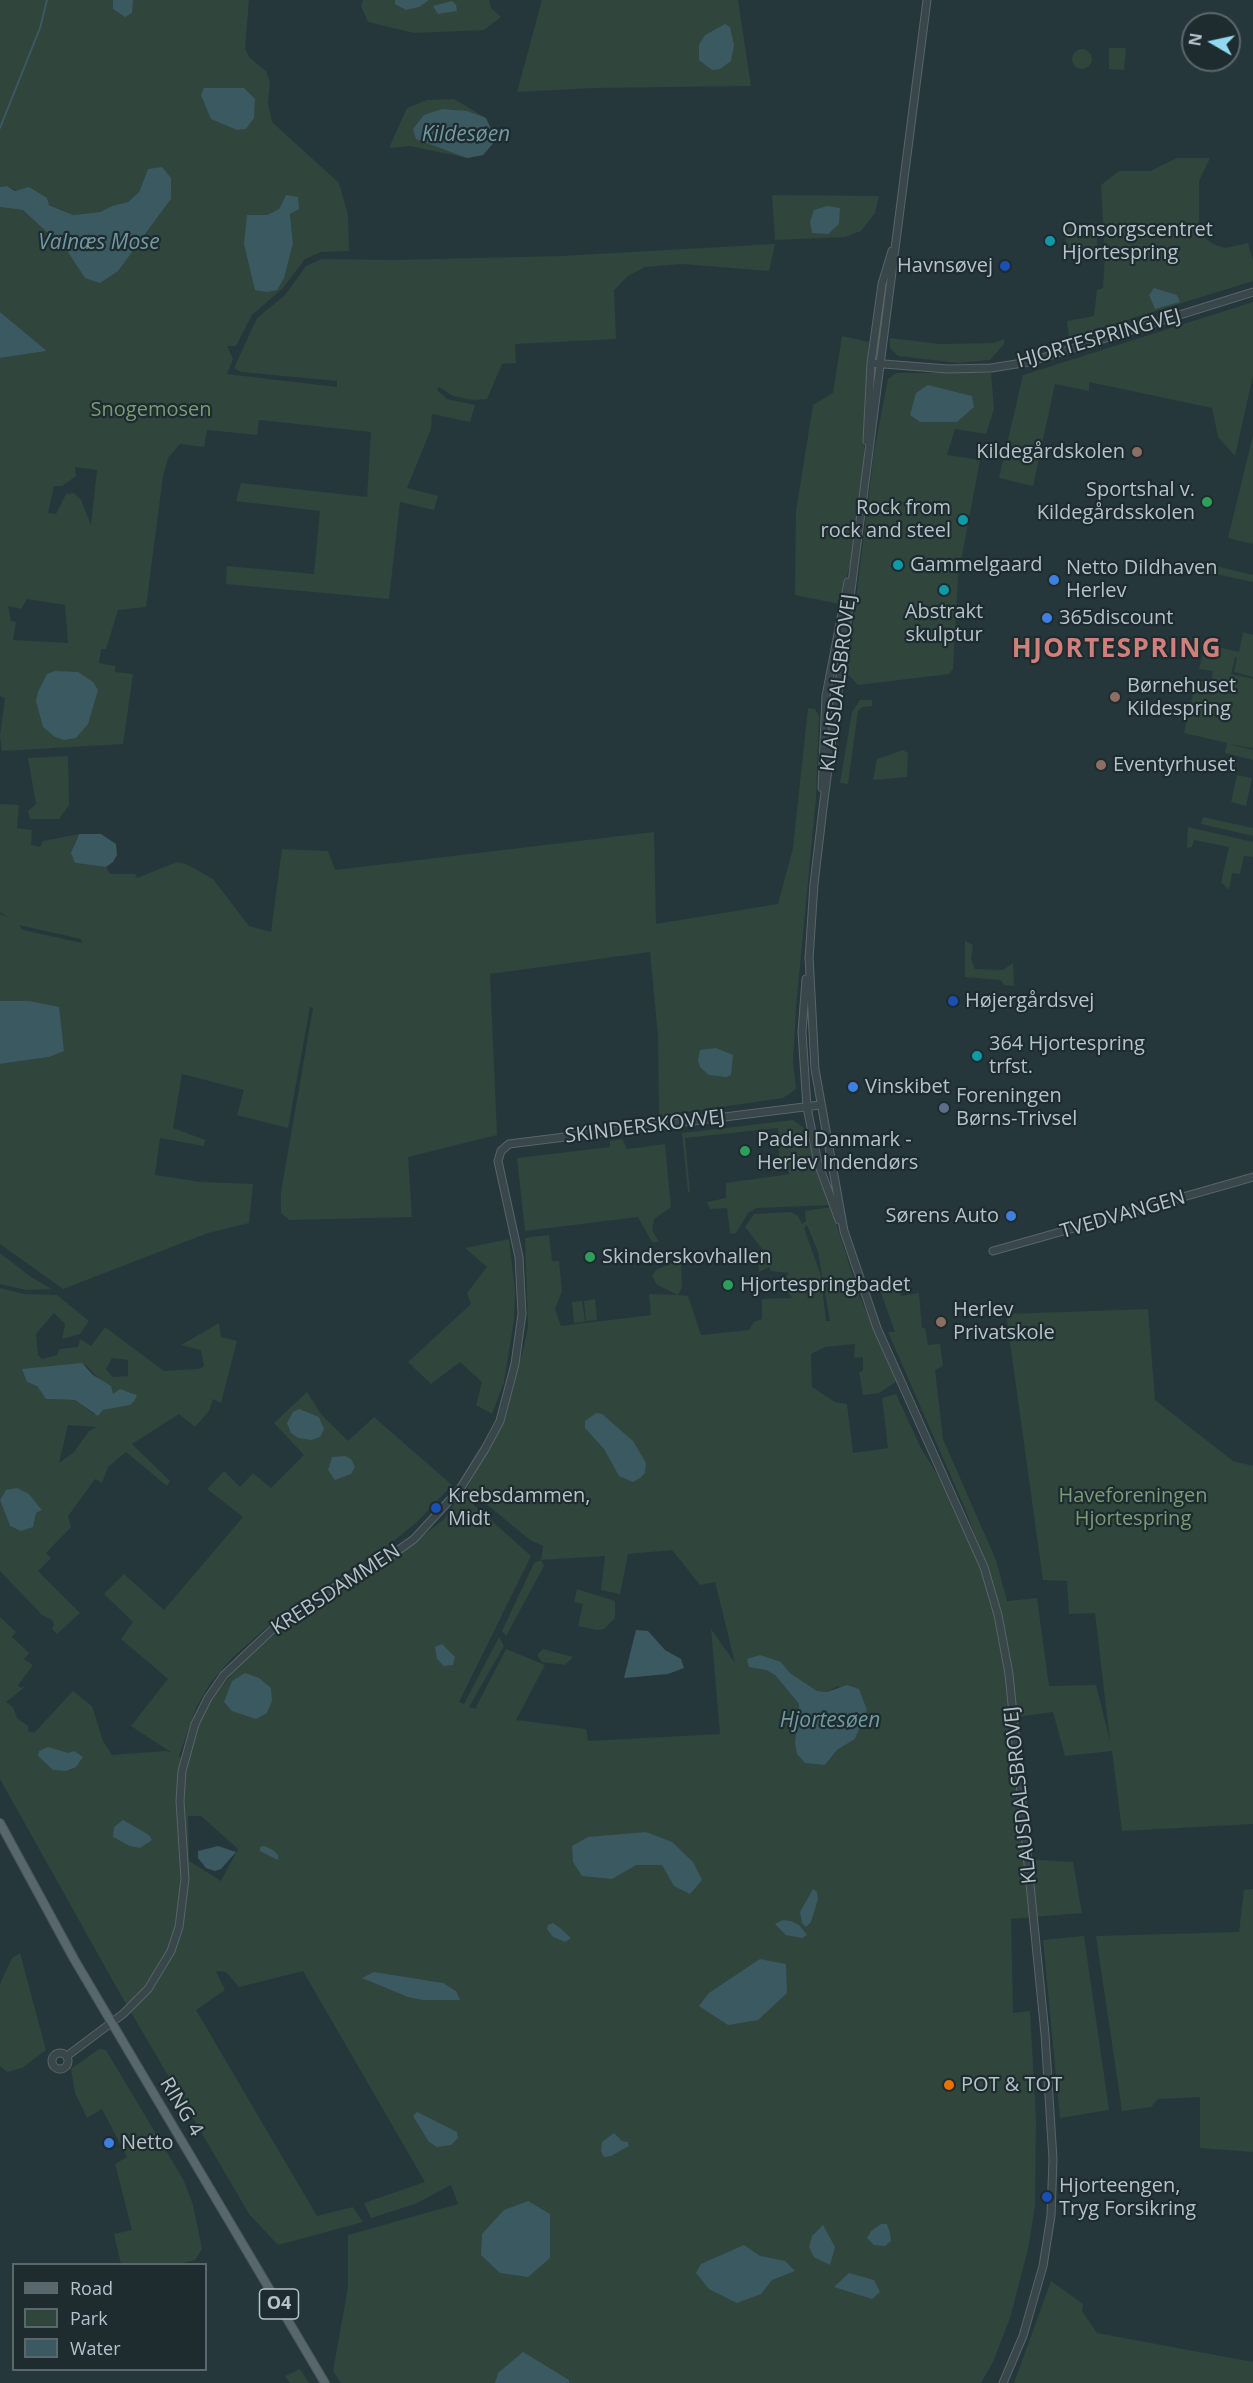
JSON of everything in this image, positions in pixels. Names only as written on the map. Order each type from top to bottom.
[{"type":"main road","name":"RING 4","points":[[0,1823],[11,1847],[111,2022],[326,2383]]},
{"type":"main road","name":"RING 4","points":[[0,1833],[11,1847]]},
{"type":"street","name":"KLAUSDALSBROVEJ","points":[[925,0],[882,364],[823,808],[814,884],[802,1032],[807,1107],[818,1163],[830,1202],[844,1231],[877,1328],[984,1567],[998,1615],[1009,1674],[1045,2034],[1053,2159],[1051,2216],[1043,2266],[1023,2336],[1004,2383]]},
{"type":"street","name":"KLAUSDALSBROVEJ","points":[[868,459],[867,411],[871,363],[882,284],[896,238]]},
{"type":"street","name":"HJORTESPRINGVEJ","points":[[871,363],[948,369],[991,368],[1029,362],[1253,292]]},
{"type":"street","name":"KLAUSDALSBROVEJ","points":[[823,808],[822,765],[826,696],[840,616],[855,557]]},
{"type":"street","name":"KLAUSDALSBROVEJ","points":[[809,956],[811,1028],[820,1105],[844,1231]]},
{"type":"street","name":"SKINDERSKOVVEJ","points":[[501,1179],[498,1156],[509,1144],[820,1105]]},
{"type":"street","name":"TVEDVANGEN","points":[[993,1251],[1253,1177]]},
{"type":"street","name":"KREBSDAMMEN","points":[[67,2056],[111,2022],[148,1989],[171,1950],[179,1927],[185,1879],[180,1801],[182,1771],[195,1724],[208,1698],[224,1675],[275,1627],[317,1597],[379,1564],[414,1539],[460,1489],[500,1421],[515,1364],[522,1314],[519,1257],[501,1179]]},
{"type":"green space","name":"Snogemosen","points":[[0,0],[249,0],[245,49],[250,58],[266,71],[270,82],[268,103],[272,122],[339,183],[348,215],[349,251],[321,252],[305,259],[283,288],[252,315],[236,346],[227,346],[233,359],[227,374],[337,387],[337,381],[241,372],[234,368],[257,318],[285,295],[306,266],[322,259],[395,260],[561,256],[775,244],[769,271],[682,264],[645,267],[628,276],[614,290],[616,339],[515,344],[516,363],[502,364],[487,399],[473,400],[453,396],[439,387],[437,390],[447,399],[475,405],[470,422],[432,414],[431,429],[407,488],[438,496],[434,510],[400,502],[389,599],[226,584],[227,566],[314,574],[320,511],[236,501],[241,483],[367,497],[371,432],[259,420],[257,435],[207,430],[204,447],[180,444],[168,458],[163,476],[146,607],[118,610],[106,649],[101,649],[99,663],[115,666],[115,672],[133,674],[123,744],[2,751],[0,736],[5,698],[0,696],[0,358],[47,351],[0,312],[0,207],[23,210],[67,251],[85,278],[135,248],[171,199],[171,178],[148,169],[139,192],[128,202],[100,212],[73,215],[7,186],[0,187]],"holes":[[[286,195],[290,214],[293,243],[247,215],[267,215],[279,209]],[[75,467],[97,470],[91,525],[81,500],[74,493],[66,494],[56,514],[48,513],[54,486],[62,486],[76,476]],[[27,599],[65,605],[68,643],[13,640],[16,622],[11,621],[8,606],[21,609]]]},
{"type":"green space","points":[[363,0],[489,0],[491,8],[501,17],[484,30],[414,33],[368,22],[361,6]]},
{"type":"green space","points":[[542,0],[738,0],[751,86],[593,88],[517,92]]},
{"type":"green space","points":[[1109,48],[1126,48],[1124,70],[1109,69]]},
{"type":"green space","points":[[1082,49],[1089,52],[1092,59],[1089,66],[1082,69],[1075,66],[1072,59],[1075,52]]},
{"type":"green space","name":"Kildesøen","points":[[454,99],[486,118],[496,140],[483,155],[467,158],[410,146],[389,148],[407,108],[427,100]]},
{"type":"green space","points":[[1177,158],[1210,158],[1199,181],[1199,224],[1205,238],[1213,244],[1225,248],[1248,243],[1253,261],[1253,281],[1069,338],[1067,321],[1094,316],[1097,290],[1103,288],[1105,255],[1101,185],[1119,171],[1150,171]]},
{"type":"green space","points":[[772,195],[879,196],[875,213],[861,231],[845,237],[775,240]]},
{"type":"green space","points":[[1066,228],[1097,228],[1097,249],[1066,249]]},
{"type":"green space","points":[[1253,302],[1253,375],[1235,456],[1218,437],[1212,408],[1089,382],[1089,391],[1055,384],[1033,486],[999,478],[1023,375]]},
{"type":"green space","points":[[842,336],[869,342],[864,410],[864,461],[851,561],[839,604],[795,595],[796,511],[813,405],[833,393]]},
{"type":"green space","points":[[890,338],[940,344],[994,343],[1004,339],[1004,344],[990,360],[958,363],[898,356],[890,348]]},
{"type":"green space","points":[[896,373],[991,373],[994,409],[986,434],[955,429],[947,455],[980,460],[958,577],[953,669],[949,674],[858,685],[847,673],[874,451],[888,379]]},
{"type":"green space","points":[[1253,435],[1253,544],[1228,538]]},
{"type":"green space","points":[[1208,564],[1253,575],[1253,582],[1206,572]]},
{"type":"green space","points":[[1243,632],[1253,635],[1253,677],[1234,672],[1237,658],[1235,657],[1231,674],[1253,679],[1253,748],[1228,744],[1253,750],[1253,760],[1225,753],[1227,743],[1184,733],[1196,680],[1211,683],[1213,671],[1199,669],[1205,644],[1239,652]]},
{"type":"green space","points":[[860,700],[872,700],[872,706],[862,707],[858,711],[848,784],[840,783],[852,712]]},
{"type":"green space","points":[[808,708],[815,709],[819,716],[816,798],[796,1007],[793,1062],[796,1089],[783,1098],[659,1116],[658,1036],[650,952],[490,974],[497,1135],[408,1157],[412,1217],[289,1220],[281,1213],[281,1192],[313,1008],[310,1007],[288,1128],[237,1115],[244,1090],[182,1074],[173,1128],[205,1140],[204,1146],[160,1138],[155,1175],[201,1182],[253,1184],[249,1223],[208,1233],[63,1289],[0,1244],[0,1064],[49,1057],[29,1001],[0,1001],[0,914],[8,917],[0,912],[0,804],[19,805],[17,828],[32,830],[31,845],[40,847],[43,841],[79,834],[74,844],[75,863],[106,867],[110,874],[135,874],[137,878],[177,862],[186,864],[213,879],[249,926],[271,932],[282,849],[328,851],[335,870],[654,832],[656,924],[778,904],[793,848]],"holes":[[[19,925],[81,939],[82,943],[23,930]]]},
{"type":"green space","points":[[903,750],[908,753],[907,777],[873,780],[877,759]]},
{"type":"green space","points":[[68,756],[69,805],[59,819],[30,819],[28,811],[36,804],[28,758]]},
{"type":"green space","points":[[1237,775],[1252,778],[1246,806],[1231,802]]},
{"type":"green space","points":[[1203,817],[1253,828],[1253,836],[1201,824]]},
{"type":"green space","points":[[1188,827],[1253,842],[1253,857],[1244,856],[1240,874],[1232,873],[1229,890],[1221,882],[1229,847],[1194,840],[1192,847],[1187,848]]},
{"type":"green space","points":[[965,941],[973,945],[971,959],[975,969],[1003,970],[1013,963],[1014,986],[1004,985],[1001,980],[965,977]]},
{"type":"green space","points":[[793,1120],[804,1128],[829,1205],[757,1208],[748,1213],[736,1233],[730,1234],[727,1208],[710,1209],[707,1202],[726,1198],[726,1183],[790,1174],[779,1158],[778,1128],[685,1138],[690,1192],[688,1192],[682,1133]]},
{"type":"green space","points":[[622,1139],[627,1149],[665,1144],[671,1207],[654,1219],[652,1230],[659,1242],[652,1242],[638,1217],[525,1231],[517,1158],[610,1147],[610,1141]]},
{"type":"green space","name":"Haveforeningen Hjortespring","points":[[831,1207],[859,1295],[897,1381],[879,1393],[863,1395],[859,1372],[863,1371],[863,1357],[854,1358],[855,1344],[825,1347],[811,1354],[812,1387],[835,1402],[847,1404],[853,1453],[888,1448],[882,1398],[896,1394],[921,1448],[961,1513],[981,1568],[997,1596],[966,1511],[888,1332],[895,1332],[877,1282],[898,1280],[901,1296],[919,1293],[922,1328],[925,1328],[928,1345],[940,1344],[943,1366],[935,1370],[943,1439],[996,1560],[1007,1601],[1037,1598],[1049,1686],[1096,1685],[1110,1741],[1095,1613],[1069,1614],[1067,1581],[1043,1580],[1006,1314],[1148,1309],[1155,1400],[1233,1461],[1253,1466],[1253,1824],[1122,1831],[1112,1751],[1065,1756],[1053,1712],[1009,1718],[1024,1859],[1073,1862],[1082,1913],[1011,1919],[1013,2013],[1030,2011],[1036,2120],[1035,2206],[1028,2249],[1010,2318],[993,2362],[981,2383],[341,2383],[333,2371],[348,2287],[348,2235],[458,2204],[451,2185],[415,2204],[371,2218],[364,2203],[425,2182],[303,1971],[239,1987],[226,1972],[216,1971],[225,1990],[196,2010],[317,2216],[353,2207],[363,2222],[278,2245],[249,2214],[118,1990],[0,1779],[0,1617],[16,1632],[12,1637],[29,1653],[24,1659],[33,1665],[18,1685],[21,1688],[26,1686],[6,1702],[13,1707],[17,1718],[28,1726],[28,1731],[34,1733],[73,1691],[92,1706],[103,1741],[112,1755],[166,1751],[172,1753],[131,1726],[168,1679],[121,1639],[133,1622],[104,1594],[124,1574],[164,1610],[243,1517],[207,1489],[224,1471],[240,1487],[253,1473],[271,1488],[304,1455],[274,1423],[307,1392],[321,1414],[348,1441],[374,1417],[452,1485],[417,1522],[390,1544],[303,1600],[267,1627],[231,1659],[209,1685],[196,1708],[179,1756],[187,1761],[197,1730],[213,1697],[246,1657],[304,1611],[404,1551],[444,1519],[460,1495],[531,1556],[459,1702],[464,1704],[499,1637],[504,1646],[469,1707],[478,1709],[476,1707],[506,1649],[545,1665],[516,1720],[586,1729],[588,1741],[720,1734],[711,1629],[735,1663],[715,1582],[700,1585],[672,1550],[628,1554],[620,1594],[601,1590],[605,1556],[541,1560],[543,1546],[530,1540],[467,1488],[504,1422],[524,1346],[528,1326],[525,1238],[549,1235],[552,1261],[559,1261],[562,1291],[555,1309],[561,1326],[651,1315],[649,1294],[678,1295],[688,1296],[701,1335],[749,1330],[754,1322],[762,1319],[762,1299],[792,1298],[781,1283],[789,1273],[771,1271],[769,1267],[759,1272],[758,1261],[763,1261],[763,1250],[745,1227],[754,1214],[791,1212],[798,1216],[802,1224],[806,1221],[805,1211]],"holes":[[[807,1225],[818,1252],[830,1321],[826,1321],[821,1276],[804,1228]],[[781,1662],[790,1673],[817,1691],[827,1692],[838,1686],[867,1710],[855,1739],[837,1750],[825,1765],[795,1742],[799,1704],[775,1675],[766,1670]],[[188,1816],[201,1816],[238,1849],[221,1881],[189,1861]]]},
{"type":"green space","points":[[509,1239],[515,1290],[514,1320],[504,1382],[492,1414],[476,1405],[482,1382],[460,1362],[431,1384],[408,1362],[471,1304],[467,1293],[487,1267],[465,1248]]},
{"type":"green space","points":[[0,1253],[31,1277],[52,1289],[26,1290],[0,1284]]},
{"type":"green space","points":[[674,1262],[681,1263],[682,1287],[678,1295],[657,1285],[652,1276],[656,1270]]},
{"type":"green space","points":[[0,1288],[24,1294],[57,1295],[89,1321],[80,1334],[62,1339],[65,1324],[54,1313],[36,1334],[38,1355],[42,1359],[57,1355],[60,1349],[78,1347],[80,1339],[91,1346],[105,1327],[164,1371],[199,1369],[204,1366],[201,1350],[181,1345],[219,1323],[221,1337],[237,1341],[221,1403],[213,1399],[209,1411],[195,1427],[179,1414],[132,1444],[170,1481],[167,1486],[126,1452],[108,1467],[102,1483],[95,1479],[68,1516],[71,1527],[46,1553],[51,1558],[38,1571],[80,1613],[57,1634],[52,1629],[54,1624],[52,1620],[42,1615],[0,1571]],"holes":[[[112,1358],[128,1360],[128,1376],[113,1377],[106,1369]],[[86,1365],[113,1395],[126,1391],[137,1395],[130,1405],[109,1408],[94,1414],[75,1400],[47,1399],[37,1386]],[[68,1425],[97,1427],[89,1431],[74,1452],[59,1463]],[[6,1490],[29,1494],[42,1510],[10,1526],[0,1500]]]},
{"type":"green space","points":[[595,1299],[597,1320],[586,1321],[584,1301]]},
{"type":"green space","points":[[582,1301],[585,1322],[574,1323],[572,1302]]},
{"type":"green space","points":[[541,1560],[544,1566],[506,1636],[502,1631],[534,1563]]},
{"type":"green space","points":[[577,1589],[615,1601],[615,1618],[604,1629],[578,1626],[583,1604],[574,1602]]},
{"type":"green space","points":[[543,1649],[573,1657],[565,1665],[542,1662],[537,1655]]},
{"type":"green space","points":[[1253,1889],[1253,2152],[1200,2148],[1200,2097],[1158,2099],[1151,2107],[1122,2111],[1096,1936],[1239,1932],[1244,1890]]},
{"type":"green space","points":[[1084,1936],[1109,2110],[1060,2118],[1043,1940]]},
{"type":"green space","points":[[20,1953],[46,2050],[22,2068],[7,2072],[0,2066],[0,1984],[12,1958]]},
{"type":"green space","points":[[99,2049],[106,2050],[184,2181],[193,2205],[202,2249],[195,2260],[184,2263],[121,2263],[114,2234],[132,2230],[115,2164],[127,2157],[102,2109],[87,2118],[75,2093],[71,2069]]},
{"type":"green space","points":[[1051,2281],[1083,2304],[1082,2311],[1097,2333],[1253,2362],[1253,2383],[1014,2383]]},
{"type":"green space","points":[[300,2369],[309,2383],[290,2383],[285,2376]]},
{"type":"water","points":[[113,0],[133,0],[132,13],[125,17],[113,9]]},
{"type":"water","points":[[395,0],[429,0],[419,7],[406,10],[395,4]]},
{"type":"water","points":[[452,1],[457,11],[438,14],[433,6]]},
{"type":"water","points":[[725,24],[730,27],[734,45],[731,61],[720,69],[712,70],[699,60],[699,45],[705,35]]},
{"type":"water","points":[[204,88],[244,88],[255,99],[254,118],[246,129],[237,130],[211,119],[201,95]]},
{"type":"water","name":"Kildesøen","points":[[442,109],[467,111],[486,118],[496,140],[483,155],[467,158],[416,139],[413,129],[424,115]]},
{"type":"water","name":"Valnæs Mose","points":[[162,167],[171,178],[171,199],[118,271],[100,283],[85,278],[67,251],[23,210],[0,207],[0,187],[7,186],[15,191],[29,187],[47,198],[49,205],[73,215],[100,212],[128,202],[139,192],[148,169]]},
{"type":"water","points":[[286,195],[298,197],[299,209],[290,214],[293,243],[284,278],[277,290],[267,292],[255,290],[244,244],[247,215],[267,215],[279,209]]},
{"type":"water","points":[[827,206],[840,208],[839,224],[828,234],[812,233],[810,222],[814,210]]},
{"type":"water","points":[[1154,288],[1177,295],[1180,302],[1155,309],[1149,295]]},
{"type":"water","points":[[0,312],[47,351],[0,358]]},
{"type":"water","points":[[928,385],[972,396],[974,407],[957,422],[920,422],[910,415],[916,393]]},
{"type":"water","points":[[55,671],[78,672],[93,682],[98,690],[88,724],[76,738],[64,740],[55,737],[43,727],[36,701],[47,674]]},
{"type":"water","points":[[79,834],[101,834],[116,844],[117,855],[113,862],[106,867],[75,863],[71,853]]},
{"type":"water","points":[[0,1001],[29,1001],[59,1007],[64,1051],[49,1057],[0,1064]]},
{"type":"water","points":[[716,1048],[733,1055],[731,1075],[726,1077],[709,1075],[700,1067],[698,1060],[700,1050]]},
{"type":"water","points":[[82,1363],[93,1375],[111,1386],[113,1394],[120,1389],[137,1395],[135,1400],[130,1405],[103,1410],[98,1416],[75,1400],[46,1399],[37,1386],[27,1382],[22,1369]]},
{"type":"water","points":[[299,1409],[319,1417],[324,1429],[320,1437],[311,1440],[298,1438],[291,1433],[287,1423],[293,1412]]},
{"type":"water","points":[[596,1413],[602,1414],[633,1441],[646,1463],[645,1473],[640,1478],[633,1482],[619,1476],[604,1449],[585,1428],[585,1421]]},
{"type":"water","points":[[345,1456],[351,1459],[355,1467],[351,1474],[335,1480],[328,1470],[332,1457]]},
{"type":"water","points":[[17,1488],[29,1494],[42,1510],[36,1513],[33,1527],[21,1531],[10,1526],[0,1500],[6,1490]]},
{"type":"water","points":[[636,1630],[648,1631],[665,1650],[681,1659],[684,1668],[668,1674],[624,1678]]},
{"type":"water","points":[[442,1644],[455,1657],[453,1665],[444,1666],[437,1659],[435,1647]]},
{"type":"water","name":"Hjortesøen","points":[[760,1655],[781,1662],[790,1673],[817,1691],[827,1692],[847,1685],[859,1689],[867,1710],[855,1739],[837,1750],[825,1765],[805,1763],[797,1754],[795,1742],[799,1704],[775,1675],[766,1670],[749,1667],[747,1659]]},
{"type":"water","points":[[245,1673],[259,1678],[271,1688],[272,1701],[267,1713],[256,1719],[232,1711],[224,1702],[232,1681]]},
{"type":"water","points":[[48,1747],[68,1753],[74,1751],[83,1757],[76,1767],[66,1771],[53,1770],[38,1756],[39,1751]]},
{"type":"water","points":[[123,1820],[149,1835],[152,1840],[140,1848],[130,1846],[113,1837],[114,1827]]},
{"type":"water","points":[[646,1832],[672,1842],[693,1862],[702,1880],[690,1894],[674,1886],[662,1865],[636,1865],[612,1879],[582,1876],[573,1862],[572,1846],[588,1837]]},
{"type":"water","points":[[218,1846],[236,1852],[221,1869],[215,1871],[206,1868],[198,1858],[198,1851]]},
{"type":"water","points":[[264,1846],[278,1855],[278,1860],[260,1851],[260,1847]]},
{"type":"water","points":[[813,1889],[817,1892],[818,1899],[811,1922],[806,1927],[802,1923],[800,1912]]},
{"type":"water","points":[[783,1920],[799,1925],[807,1935],[802,1938],[786,1935],[775,1924]]},
{"type":"water","points":[[553,1923],[571,1938],[565,1942],[553,1937],[547,1929],[548,1925]]},
{"type":"water","points":[[760,1959],[786,1964],[787,1993],[758,2020],[728,2025],[699,2006],[709,1993]]},
{"type":"water","points":[[374,1972],[443,1983],[456,1991],[460,2000],[423,2000],[408,1997],[362,1978]]},
{"type":"water","points":[[417,2112],[457,2132],[458,2138],[451,2145],[437,2147],[429,2142],[413,2116]]},
{"type":"water","points":[[614,2133],[622,2141],[628,2142],[629,2146],[611,2156],[604,2157],[601,2151],[602,2142]]},
{"type":"water","points":[[528,2201],[550,2214],[550,2258],[528,2277],[500,2273],[481,2255],[482,2234],[504,2210]]},
{"type":"water","points":[[881,2224],[887,2224],[890,2233],[891,2241],[885,2246],[874,2245],[867,2238],[871,2231]]},
{"type":"water","points":[[823,2225],[835,2247],[830,2265],[814,2257],[809,2247],[812,2236]]},
{"type":"water","points":[[744,2245],[760,2256],[785,2261],[795,2271],[772,2280],[761,2294],[737,2303],[709,2289],[696,2273],[701,2264]]},
{"type":"water","points":[[849,2273],[874,2280],[880,2292],[872,2299],[834,2287]]},
{"type":"water","points":[[523,2352],[569,2380],[569,2383],[495,2383],[498,2373]]},
{"type":"waterway","points":[[0,128],[40,28],[47,0]]},
{"type":"place","name":"Omsorgscentret Hjortespring","points":[[1050,241]]},
{"type":"place","name":"Havnsøvej","points":[[1005,266]]},
{"type":"place","name":"Kildegårdskolen","points":[[1137,452]]},
{"type":"place","name":"Sportshal v. Kildegårdsskolen","points":[[1207,502]]},
{"type":"place","name":"Rock from rock and steel","points":[[963,520]]},
{"type":"place","name":"Gammelgaard","points":[[898,565]]},
{"type":"place","name":"Netto Dildhaven Herlev","points":[[1054,580]]},
{"type":"place","name":"Abstrakt skulptur","points":[[944,590]]},
{"type":"place","name":"365discount","points":[[1047,618]]},
{"type":"place","name":"Børnehuset Kildespring","points":[[1115,697]]},
{"type":"place","name":"Eventyrhuset","points":[[1101,765]]},
{"type":"place","name":"Højergårdsvej","points":[[953,1001]]},
{"type":"place","name":"364 Hjortespring trfst.","points":[[977,1056]]},
{"type":"place","name":"Vinskibet","points":[[853,1087]]},
{"type":"place","name":"Foreningen Børns-Trivsel","points":[[944,1108]]},
{"type":"place","name":"Padel Danmark - Herlev Indendørs","points":[[745,1151]]},
{"type":"place","name":"Sørens Auto","points":[[1011,1216]]},
{"type":"place","name":"Skinderskovhallen","points":[[590,1257]]},
{"type":"place","name":"Hjortespringbadet","points":[[728,1285]]},
{"type":"place","name":"Herlev Privatskole","points":[[941,1322]]},
{"type":"place","name":"Krebsdammen, Midt","points":[[436,1508]]},
{"type":"place","name":"POT & TOT","points":[[949,2085]]},
{"type":"place","name":"Netto","points":[[109,2143]]},
{"type":"place","name":"Hjorteengen, Tryg Forsikring","points":[[1047,2197]]},
{"type":"district","name":"HJORTESPRING","points":[[1117,650]]}]
